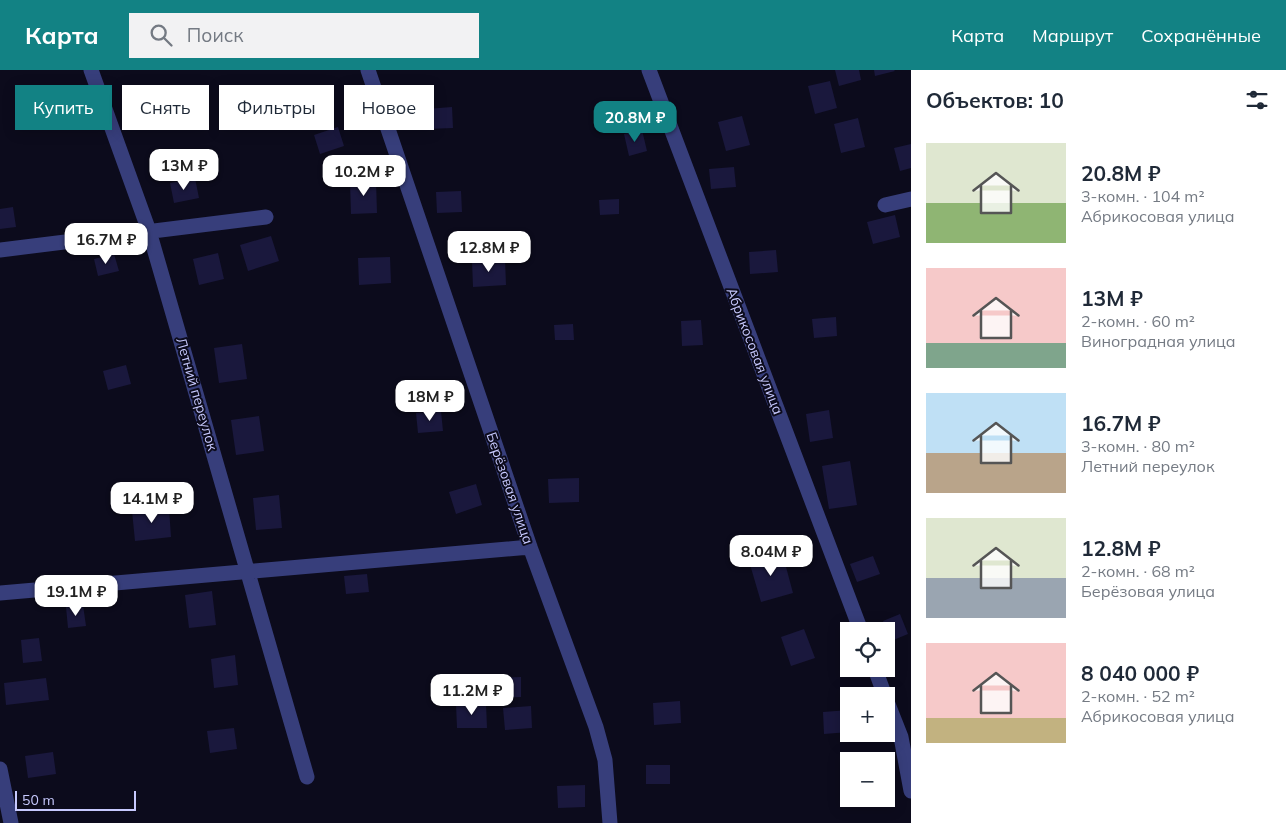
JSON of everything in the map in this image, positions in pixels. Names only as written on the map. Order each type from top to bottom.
[{"type":"street","name":"Летний переулок","points":[[91,70],[149,232],[307,777]]},
{"type":"street","name":"Берёзовая улица","points":[[368,70],[530,547],[596,727],[605,760],[610,823]]},
{"type":"street","name":"Абрикосовая улица","points":[[649,70],[858,622]]},
{"type":"street","points":[[885,205],[911,199]]},
{"type":"street","points":[[0,250],[266,218]]},
{"type":"street","points":[[0,594],[530,547]]},
{"type":"street","points":[[895,723],[900,737],[911,792]]},
{"type":"street","points":[[0,769],[11,823]]},
{"type":"building","points":[[835,70],[859,70],[861,80],[839,86]]},
{"type":"building","points":[[874,70],[894,70],[895,71],[875,76]]},
{"type":"building","points":[[830,81],[837,108],[815,114],[808,86]]},
{"type":"building","points":[[452,107],[453,128],[434,129],[434,108]]},
{"type":"building","points":[[742,116],[750,145],[726,151],[718,122]]},
{"type":"building","points":[[858,118],[865,147],[841,153],[834,124]]},
{"type":"building","points":[[338,127],[344,146],[320,154],[314,135],[334,130]]},
{"type":"building","points":[[642,130],[647,151],[629,156],[624,134]]},
{"type":"building","points":[[911,144],[911,168],[900,171],[894,148]]},
{"type":"building","points":[[734,167],[736,187],[711,189],[709,169]]},
{"type":"building","points":[[195,178],[199,198],[174,203],[170,183]]},
{"type":"building","points":[[376,180],[377,213],[351,214],[350,182]]},
{"type":"building","points":[[461,191],[462,212],[437,213],[436,192]]},
{"type":"building","points":[[619,199],[619,214],[600,215],[599,200]]},
{"type":"building","points":[[13,207],[16,227],[0,229],[0,209]]},
{"type":"building","points":[[895,215],[900,237],[873,244],[867,222]]},
{"type":"building","points":[[271,236],[279,261],[248,271],[240,245]]},
{"type":"building","points":[[776,250],[778,272],[750,274],[749,252]]},
{"type":"building","points":[[218,253],[224,279],[199,285],[193,259]]},
{"type":"building","points":[[114,254],[119,271],[98,276],[94,259]]},
{"type":"building","points":[[390,257],[391,283],[359,285],[358,258]]},
{"type":"building","points":[[505,259],[506,285],[473,287],[472,261]]},
{"type":"building","points":[[836,317],[837,336],[814,338],[812,319]]},
{"type":"building","points":[[701,320],[703,345],[682,346],[681,321]]},
{"type":"building","points":[[573,324],[574,340],[555,340],[554,325]]},
{"type":"building","points":[[242,344],[247,379],[219,383],[214,348]]},
{"type":"building","points":[[126,365],[131,384],[108,390],[103,371]]},
{"type":"building","points":[[829,410],[833,438],[810,442],[806,414]]},
{"type":"building","points":[[441,411],[443,431],[418,433],[416,413]]},
{"type":"building","points":[[259,416],[264,451],[236,455],[231,420]]},
{"type":"building","points":[[850,461],[857,505],[829,509],[822,466]]},
{"type":"building","points":[[579,478],[579,502],[549,503],[548,479]]},
{"type":"building","points":[[476,484],[482,505],[456,514],[449,492]]},
{"type":"building","points":[[279,495],[282,528],[256,530],[253,498]]},
{"type":"building","points":[[169,508],[171,537],[135,541],[132,511]]},
{"type":"building","points":[[782,552],[793,593],[761,602],[749,561]]},
{"type":"building","points":[[873,556],[880,574],[857,582],[850,564]]},
{"type":"building","points":[[367,574],[369,592],[346,594],[344,576]]},
{"type":"building","points":[[212,591],[216,625],[189,628],[185,595]]},
{"type":"building","points":[[83,605],[86,626],[68,628],[66,607]]},
{"type":"building","points":[[900,614],[908,634],[895,639],[895,622],[883,621]]},
{"type":"building","points":[[804,629],[815,658],[791,666],[781,637]]},
{"type":"building","points":[[39,638],[42,661],[23,663],[21,640]]},
{"type":"building","points":[[235,655],[238,685],[214,688],[211,659]]},
{"type":"building","points":[[521,677],[521,697],[497,698],[496,678]]},
{"type":"building","points":[[46,678],[49,700],[6,705],[4,683]]},
{"type":"building","points":[[680,701],[681,723],[654,725],[653,703]]},
{"type":"building","points":[[486,703],[487,728],[457,728],[456,704]]},
{"type":"building","points":[[531,706],[532,728],[505,730],[503,708]]},
{"type":"building","points":[[840,711],[840,733],[824,734],[823,712]]},
{"type":"building","points":[[234,728],[237,749],[210,753],[207,731]]},
{"type":"building","points":[[53,752],[56,774],[28,778],[25,756]]},
{"type":"building","points":[[646,765],[670,765],[670,784],[646,784]]},
{"type":"building","points":[[585,785],[585,807],[558,808],[557,786]]}]
